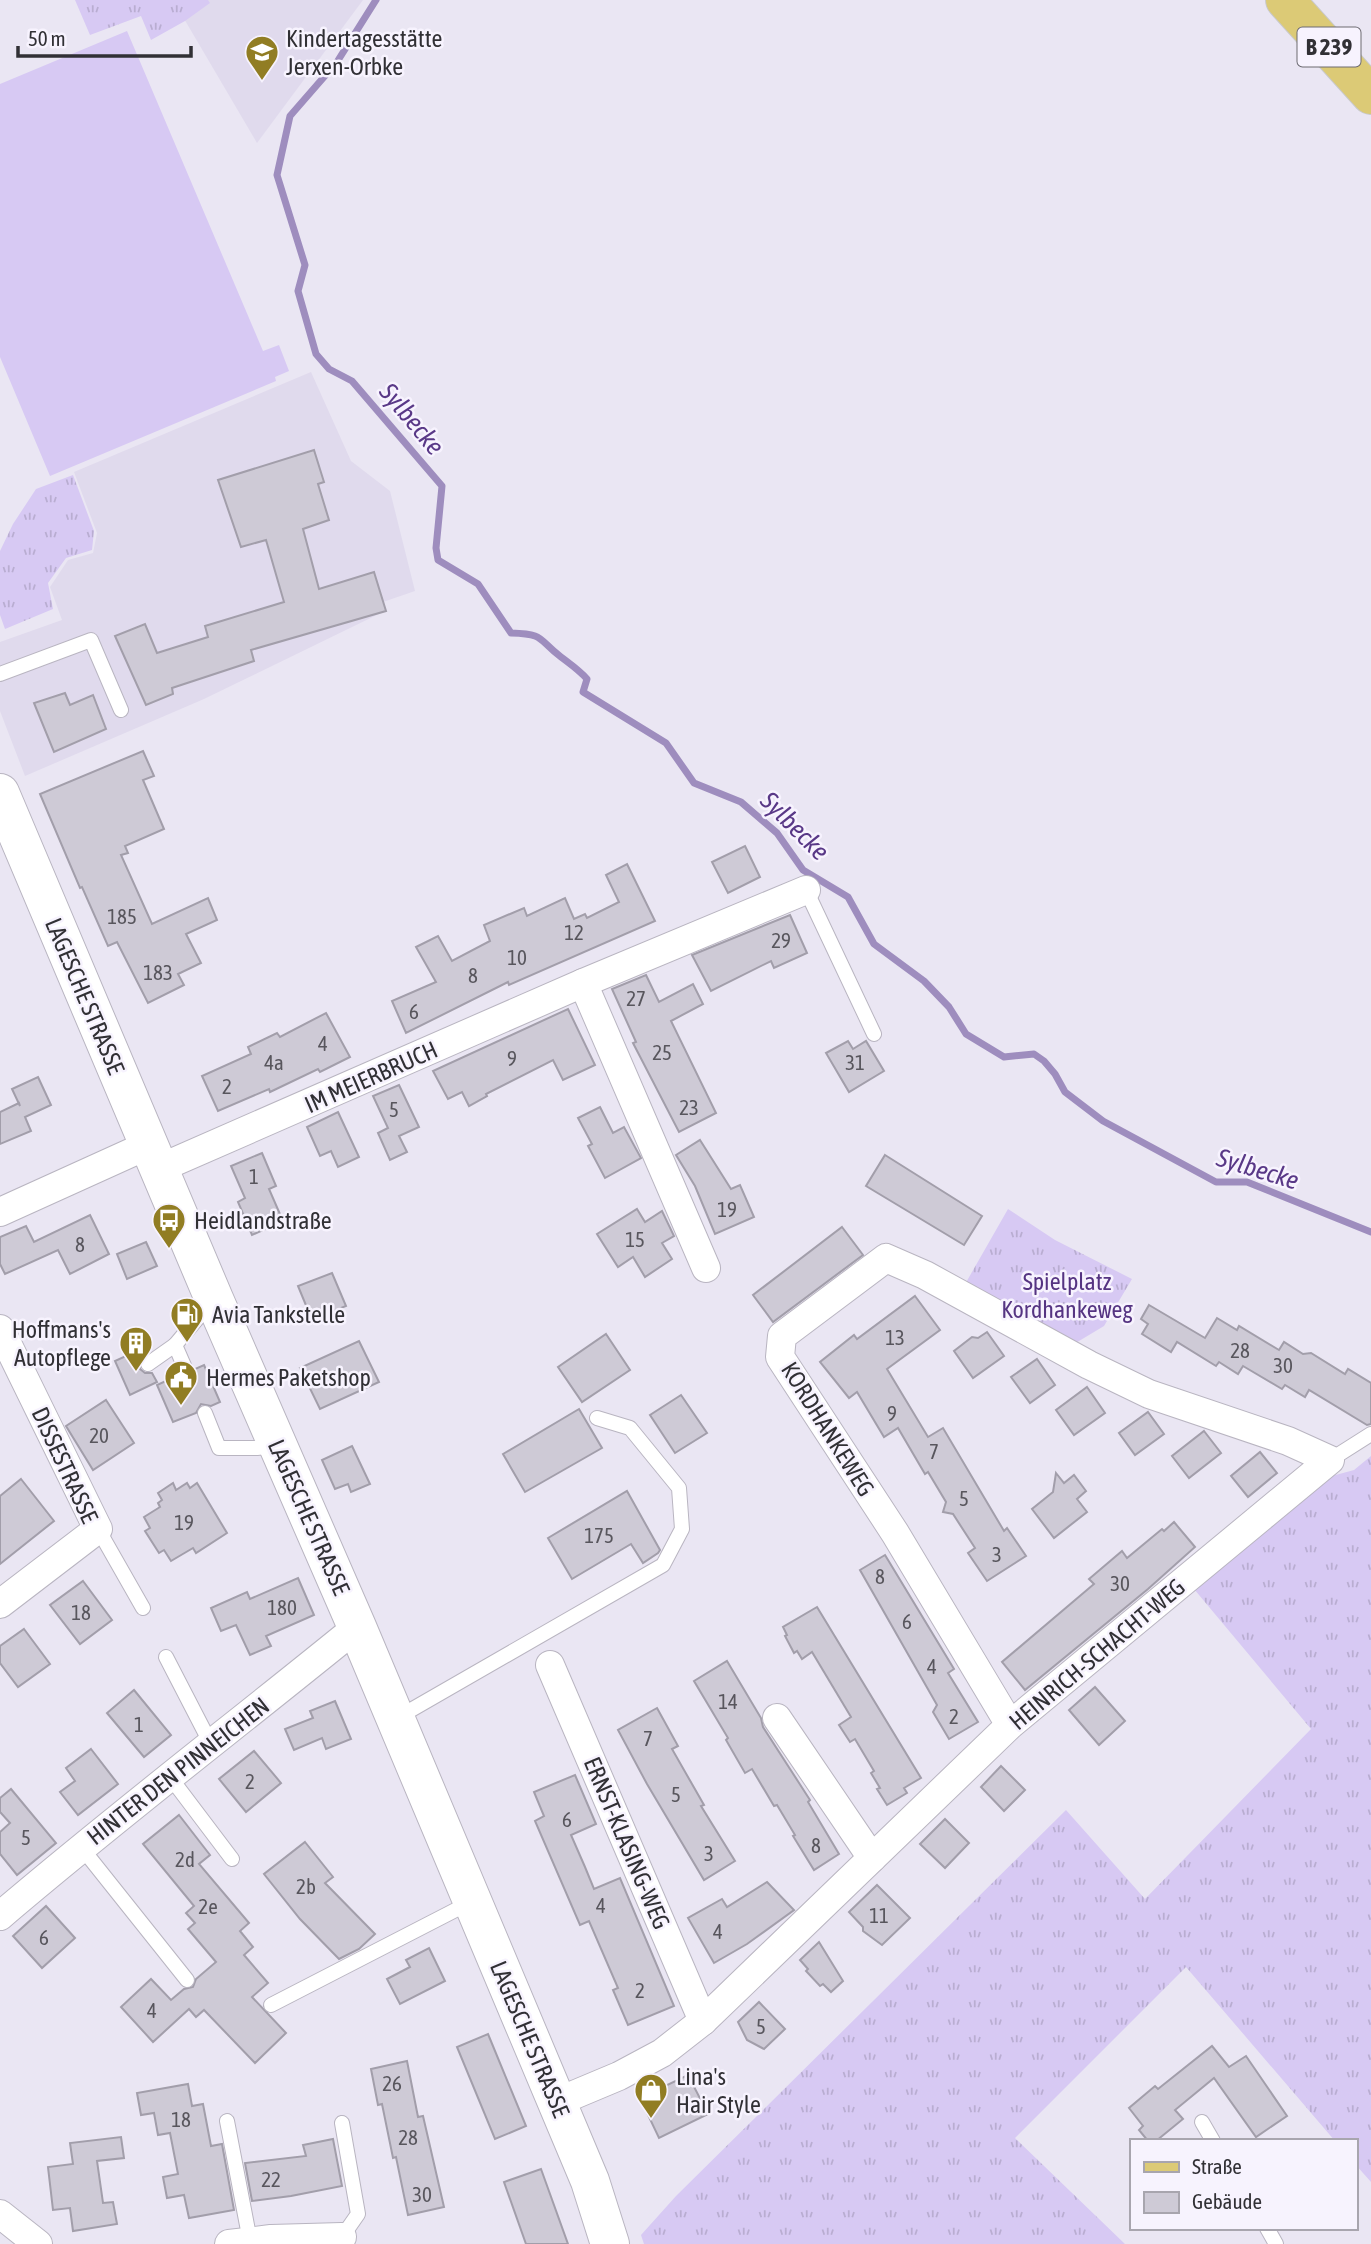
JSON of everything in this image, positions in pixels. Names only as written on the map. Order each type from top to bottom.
[{"type":"main road","name":"B 239","points":[[1284,0],[1371,95]]},
{"type":"street","name":"LAGESCHE STRASSE","points":[[0,793],[153,1157],[396,1718],[590,2181],[610,2244]]},
{"type":"street","name":"IM MEIERBRUCH","points":[[153,1157],[806,890]]},
{"type":"street","points":[[583,983],[706,1268]]},
{"type":"street","points":[[0,1212],[153,1157]]},
{"type":"street","name":"KORDHANKEWEG","points":[[1010,1725],[895,1533],[780,1357],[782,1336],[886,1258],[925,1275],[1089,1365],[1149,1394],[1289,1441],[1330,1460]]},
{"type":"street","name":"DISSESTRASSE","points":[[0,1329],[98,1529],[0,1604]]},
{"type":"street","name":"HEINRICH-SCHACHT-WEG","points":[[557,2102],[619,2076],[662,2053],[703,2021],[1010,1725],[1330,1460]]},
{"type":"street","name":"HINTER DEN PINNEICHEN","points":[[0,1916],[81,1847],[212,1746],[357,1628]]},
{"type":"street","name":"ERNST-KLASING-WEG","points":[[550,1665],[703,2021]]},
{"type":"street","points":[[778,1718],[872,1858]]},
{"type":"street","points":[[0,2214],[38,2244]]},
{"type":"street","points":[[255,2242],[344,2241]]},
{"type":"lane","points":[[0,674],[91,640],[121,710]]},
{"type":"lane","points":[[806,890],[874,1034]]},
{"type":"lane","points":[[148,1364],[175,1345],[214,1299]]},
{"type":"lane","points":[[175,1345],[186,1368]]},
{"type":"lane","points":[[205,1413],[219,1448],[278,1445]]},
{"type":"lane","points":[[396,1718],[663,1565],[682,1529],[679,1488],[630,1428],[597,1418]]},
{"type":"lane","points":[[1330,1460],[1371,1434]]},
{"type":"lane","points":[[98,1529],[143,1608]]},
{"type":"lane","points":[[166,1657],[212,1746]]},
{"type":"lane","points":[[170,1777],[232,1858]]},
{"type":"lane","points":[[81,1847],[187,1980]]},
{"type":"lane","points":[[271,2005],[472,1902]]},
{"type":"lane","points":[[227,2121],[255,2242]]},
{"type":"lane","points":[[1202,2122],[1212,2139]]},
{"type":"lane","points":[[342,2123],[358,2214],[344,2241]]},
{"type":"shaded area","name":"Kindertagesstätte Jerxen-Orbke","points":[[173,0],[363,0],[257,143]]},
{"type":"shaded area","points":[[311,372],[351,461],[390,491],[415,591],[383,602],[385,611],[204,699],[25,776],[0,711],[0,642],[62,620],[50,587],[68,560],[93,553],[97,533],[74,472]]},
{"type":"green space","points":[[75,0],[208,0],[210,3],[151,40],[141,16],[90,35]]},
{"type":"green space","points":[[127,31],[263,351],[279,345],[289,371],[275,377],[276,381],[50,476],[0,357],[0,84]]},
{"type":"green space","points":[[73,475],[94,531],[92,550],[66,558],[48,583],[53,609],[5,629],[0,615],[0,551],[13,524],[36,489]]},
{"type":"green space","name":"Spielplatz Kordhankeweg","points":[[1008,1209],[1055,1240],[1132,1279],[1104,1326],[1074,1344],[964,1286]]},
{"type":"green space","points":[[1371,1456],[1371,2182],[1357,2166],[1357,2139],[1333,2139],[1186,1967],[1015,2138],[1125,2244],[644,2244],[641,2235],[676,2196],[1066,1810],[1145,1899],[1311,1729],[1194,1589],[1332,1476],[1354,1470]]},
{"type":"building","points":[[314,450],[324,482],[318,484],[329,520],[303,529],[319,589],[374,572],[386,611],[251,650],[254,661],[172,688],[173,694],[146,705],[115,636],[145,624],[157,653],[208,637],[205,626],[284,602],[266,540],[241,547],[218,480]]},
{"type":"building","points":[[65,693],[70,705],[93,695],[106,729],[54,752],[34,703]]},
{"type":"building","points":[[143,751],[154,776],[143,780],[164,829],[125,846],[128,853],[121,855],[152,924],[208,898],[217,920],[186,934],[201,963],[178,974],[184,985],[148,1003],[117,942],[108,946],[40,794]]},
{"type":"building","points":[[745,846],[760,877],[728,893],[712,862]]},
{"type":"building","points":[[627,864],[655,921],[509,985],[508,982],[406,1033],[392,1001],[436,982],[416,947],[438,936],[452,961],[490,941],[484,925],[524,908],[527,916],[565,898],[574,919],[585,914],[587,918],[619,902],[606,875]]},
{"type":"building","points":[[790,915],[807,953],[774,968],[771,961],[711,991],[692,955]]},
{"type":"building","points":[[646,975],[659,1002],[693,984],[703,1004],[671,1021],[716,1113],[679,1132],[633,1043],[636,1042],[612,989]]},
{"type":"building","points":[[568,1009],[595,1065],[563,1080],[553,1060],[486,1094],[487,1096],[469,1106],[462,1092],[448,1099],[433,1071]]},
{"type":"building","points":[[326,1013],[350,1057],[320,1072],[318,1069],[270,1092],[269,1089],[218,1111],[202,1076],[251,1054],[248,1047],[277,1033],[280,1037]]},
{"type":"building","points":[[848,1041],[853,1049],[866,1041],[884,1071],[849,1092],[826,1053]]},
{"type":"building","points":[[38,1077],[51,1105],[25,1117],[31,1131],[0,1144],[0,1112],[19,1103],[12,1089]]},
{"type":"building","points":[[399,1085],[419,1127],[399,1136],[407,1152],[390,1160],[378,1133],[388,1128],[373,1096]]},
{"type":"building","points":[[600,1107],[613,1133],[624,1127],[641,1158],[605,1178],[588,1146],[592,1144],[578,1118]]},
{"type":"building","points":[[338,1112],[359,1157],[338,1167],[331,1151],[320,1156],[307,1127]]},
{"type":"building","points":[[700,1140],[731,1189],[740,1185],[754,1217],[715,1234],[695,1186],[676,1155]]},
{"type":"building","points":[[262,1153],[276,1186],[269,1189],[283,1221],[252,1235],[238,1202],[245,1198],[231,1166]]},
{"type":"building","points":[[885,1155],[982,1216],[964,1245],[866,1186]]},
{"type":"building","points":[[637,1209],[645,1222],[662,1211],[674,1236],[662,1243],[672,1259],[645,1277],[633,1257],[618,1267],[597,1234]]},
{"type":"building","points":[[90,1215],[109,1254],[70,1274],[58,1250],[5,1274],[0,1264],[0,1237],[26,1226],[34,1242]]},
{"type":"building","points":[[842,1227],[863,1255],[773,1322],[753,1295]]},
{"type":"building","points":[[146,1242],[157,1266],[127,1279],[117,1254]]},
{"type":"building","points":[[332,1273],[346,1306],[312,1320],[298,1286]]},
{"type":"building","points":[[915,1296],[940,1330],[887,1369],[928,1437],[943,1428],[1004,1531],[1007,1528],[1026,1556],[987,1581],[968,1553],[975,1548],[953,1514],[943,1512],[946,1502],[928,1472],[925,1474],[898,1428],[884,1437],[857,1392],[849,1398],[820,1362],[854,1335],[857,1339]]},
{"type":"building","points":[[1149,1305],[1205,1338],[1217,1318],[1237,1330],[1239,1326],[1279,1350],[1284,1342],[1303,1354],[1311,1353],[1345,1374],[1348,1369],[1371,1383],[1371,1424],[1367,1425],[1309,1390],[1305,1397],[1285,1385],[1282,1389],[1243,1366],[1238,1374],[1219,1362],[1216,1366],[1177,1342],[1171,1352],[1142,1334],[1148,1324],[1141,1319]]},
{"type":"building","points":[[987,1332],[1004,1356],[973,1378],[954,1351],[972,1337],[978,1338]]},
{"type":"building","points":[[606,1334],[630,1370],[582,1402],[558,1367]]},
{"type":"building","points":[[359,1341],[379,1382],[320,1409],[300,1368]]},
{"type":"building","name":"Hoffmans's Autopflege","points":[[141,1349],[144,1355],[139,1361],[140,1369],[145,1373],[152,1373],[157,1382],[130,1395],[115,1361]]},
{"type":"building","points":[[1037,1359],[1055,1385],[1030,1403],[1011,1377]]},
{"type":"building","points":[[204,1365],[220,1402],[211,1406],[201,1404],[196,1413],[173,1422],[157,1385],[179,1375],[189,1376]]},
{"type":"building","points":[[1087,1387],[1105,1413],[1074,1435],[1056,1410]]},
{"type":"building","points":[[681,1395],[707,1433],[675,1453],[650,1415]]},
{"type":"building","points":[[106,1400],[134,1443],[93,1470],[66,1426]]},
{"type":"building","points":[[579,1409],[602,1448],[525,1492],[503,1454]]},
{"type":"building","points":[[1148,1412],[1164,1434],[1135,1455],[1119,1433]]},
{"type":"building","points":[[1204,1431],[1221,1453],[1189,1478],[1172,1456]]},
{"type":"building","points":[[352,1446],[370,1484],[351,1492],[348,1484],[335,1489],[322,1460]]},
{"type":"building","points":[[1260,1452],[1277,1473],[1248,1497],[1231,1476]]},
{"type":"building","points":[[1056,1473],[1064,1483],[1074,1475],[1086,1491],[1077,1499],[1087,1512],[1054,1538],[1032,1509],[1053,1492]]},
{"type":"building","points":[[21,1479],[54,1521],[0,1564],[0,1496]]},
{"type":"building","points":[[173,1483],[176,1490],[187,1483],[190,1488],[197,1483],[227,1533],[196,1553],[193,1548],[171,1561],[164,1550],[159,1553],[145,1531],[150,1528],[144,1517],[160,1507],[158,1503],[162,1500],[158,1493]]},
{"type":"building","points":[[627,1491],[660,1550],[643,1563],[631,1544],[572,1579],[548,1538]]},
{"type":"building","points":[[1174,1522],[1195,1547],[1025,1690],[1002,1662],[1094,1584],[1089,1579],[1122,1551],[1127,1558]]},
{"type":"building","points":[[885,1555],[954,1669],[948,1673],[978,1722],[949,1739],[933,1712],[937,1705],[860,1570]]},
{"type":"building","points":[[298,1578],[314,1615],[266,1636],[271,1646],[250,1655],[236,1625],[221,1631],[211,1608],[247,1592],[250,1599]]},
{"type":"building","points":[[83,1581],[112,1620],[80,1644],[50,1605]]},
{"type":"building","points":[[817,1607],[921,1778],[904,1788],[907,1793],[887,1805],[877,1789],[880,1788],[871,1773],[874,1771],[855,1739],[850,1742],[839,1725],[851,1717],[812,1652],[802,1659],[797,1651],[794,1653],[785,1636],[787,1635],[783,1627]]},
{"type":"building","points":[[24,1629],[50,1664],[18,1687],[0,1663],[0,1646]]},
{"type":"building","points":[[727,1661],[839,1854],[814,1870],[777,1805],[774,1806],[752,1769],[745,1773],[726,1740],[728,1738],[694,1681]]},
{"type":"building","points":[[1095,1687],[1125,1721],[1099,1745],[1069,1710]]},
{"type":"building","points":[[134,1690],[171,1735],[144,1757],[107,1713]]},
{"type":"building","points":[[335,1701],[351,1739],[326,1749],[322,1738],[294,1750],[285,1729],[313,1718],[310,1711]]},
{"type":"building","points":[[657,1708],[678,1746],[672,1749],[704,1805],[701,1806],[735,1861],[704,1880],[618,1730]]},
{"type":"building","points":[[91,1749],[118,1784],[78,1815],[60,1792],[75,1781],[66,1768]]},
{"type":"building","points":[[254,1751],[281,1783],[246,1812],[219,1779]]},
{"type":"building","points":[[1001,1766],[1025,1790],[1004,1811],[981,1787]]},
{"type":"building","points":[[575,1775],[596,1824],[571,1835],[594,1889],[620,1878],[674,2006],[628,2025],[613,1990],[618,1988],[589,1921],[580,1925],[535,1821],[544,1816],[534,1792]]},
{"type":"building","points":[[11,1789],[56,1843],[17,1875],[0,1854],[0,1832],[10,1823],[0,1812],[0,1798]]},
{"type":"building","points":[[179,1815],[210,1855],[199,1864],[249,1923],[240,1931],[253,1947],[244,1955],[268,1983],[252,1997],[286,2033],[255,2063],[204,2010],[196,2017],[189,2009],[153,2042],[121,2007],[151,1979],[171,2000],[184,1989],[193,1987],[196,1979],[216,1962],[188,1929],[195,1923],[186,1913],[194,1906],[143,1844]]},
{"type":"building","points":[[945,1819],[969,1843],[945,1868],[920,1844]]},
{"type":"building","points":[[305,1842],[333,1877],[325,1883],[375,1934],[359,1949],[339,1959],[300,1919],[264,1874]]},
{"type":"building","points":[[767,1882],[794,1910],[747,1944],[714,1963],[688,1918],[722,1899],[727,1907]]},
{"type":"building","points":[[877,1885],[910,1918],[882,1945],[863,1931],[863,1927],[849,1912]]},
{"type":"building","points":[[46,1906],[75,1938],[42,1968],[13,1936]]},
{"type":"building","points":[[819,1942],[843,1981],[831,1992],[823,1984],[820,1986],[800,1960]]},
{"type":"building","points":[[429,1948],[445,1981],[400,2004],[387,1979],[410,1967],[406,1960]]},
{"type":"building","points":[[759,2002],[785,2029],[764,2049],[747,2040],[738,2022]]},
{"type":"building","points":[[488,2034],[526,2126],[495,2139],[457,2047]]},
{"type":"building","points":[[1212,2046],[1229,2067],[1246,2056],[1287,2116],[1256,2137],[1214,2078],[1175,2110],[1183,2119],[1158,2139],[1146,2139],[1139,2130],[1143,2126],[1129,2108],[1155,2086],[1158,2089]]},
{"type":"building","points":[[407,2061],[418,2117],[423,2116],[444,2207],[408,2215],[396,2157],[393,2158],[382,2104],[378,2105],[371,2069]]},
{"type":"building","points":[[688,2075],[708,2114],[659,2138],[640,2098]]},
{"type":"building","points":[[188,2084],[192,2106],[203,2104],[211,2146],[222,2144],[234,2210],[189,2218],[184,2195],[167,2198],[163,2177],[178,2174],[170,2133],[158,2135],[154,2113],[141,2115],[137,2093]]},
{"type":"building","points":[[121,2137],[124,2158],[97,2161],[103,2203],[113,2202],[117,2224],[73,2231],[70,2208],[53,2210],[48,2167],[73,2164],[70,2143]]},
{"type":"building","points":[[333,2139],[342,2186],[252,2201],[245,2163],[306,2156],[303,2145]]},
{"type":"building","points":[[541,2169],[568,2244],[526,2244],[504,2182]]},
{"type":"waterway","name":"Sylbecke","points":[[376,0],[337,62],[290,116],[277,175],[305,265],[298,291],[316,354],[329,369],[352,381],[442,486],[436,548],[438,560],[478,584],[511,633],[536,636],[581,673],[587,679],[583,692],[666,743],[694,783],[741,802],[777,833],[803,870],[848,897],[874,944],[924,981],[949,1007],[966,1034],[1004,1057],[1034,1054],[1055,1074],[1065,1092],[1103,1121],[1216,1182],[1247,1182],[1371,1232]]},
{"type":"place","name":"Kindertagesstätte Jerxen-Orbke","points":[[262,82]]},
{"type":"place","name":"Heidlandstraße","points":[[169,1250]]},
{"type":"place","name":"Avia Tankstelle","points":[[187,1344]]},
{"type":"place","name":"Hoffmans's Autopflege","points":[[136,1373]]},
{"type":"place","name":"Hermes Paketshop","points":[[181,1407]]},
{"type":"place","name":"Lina's Hair Style","points":[[651,2120]]}]
